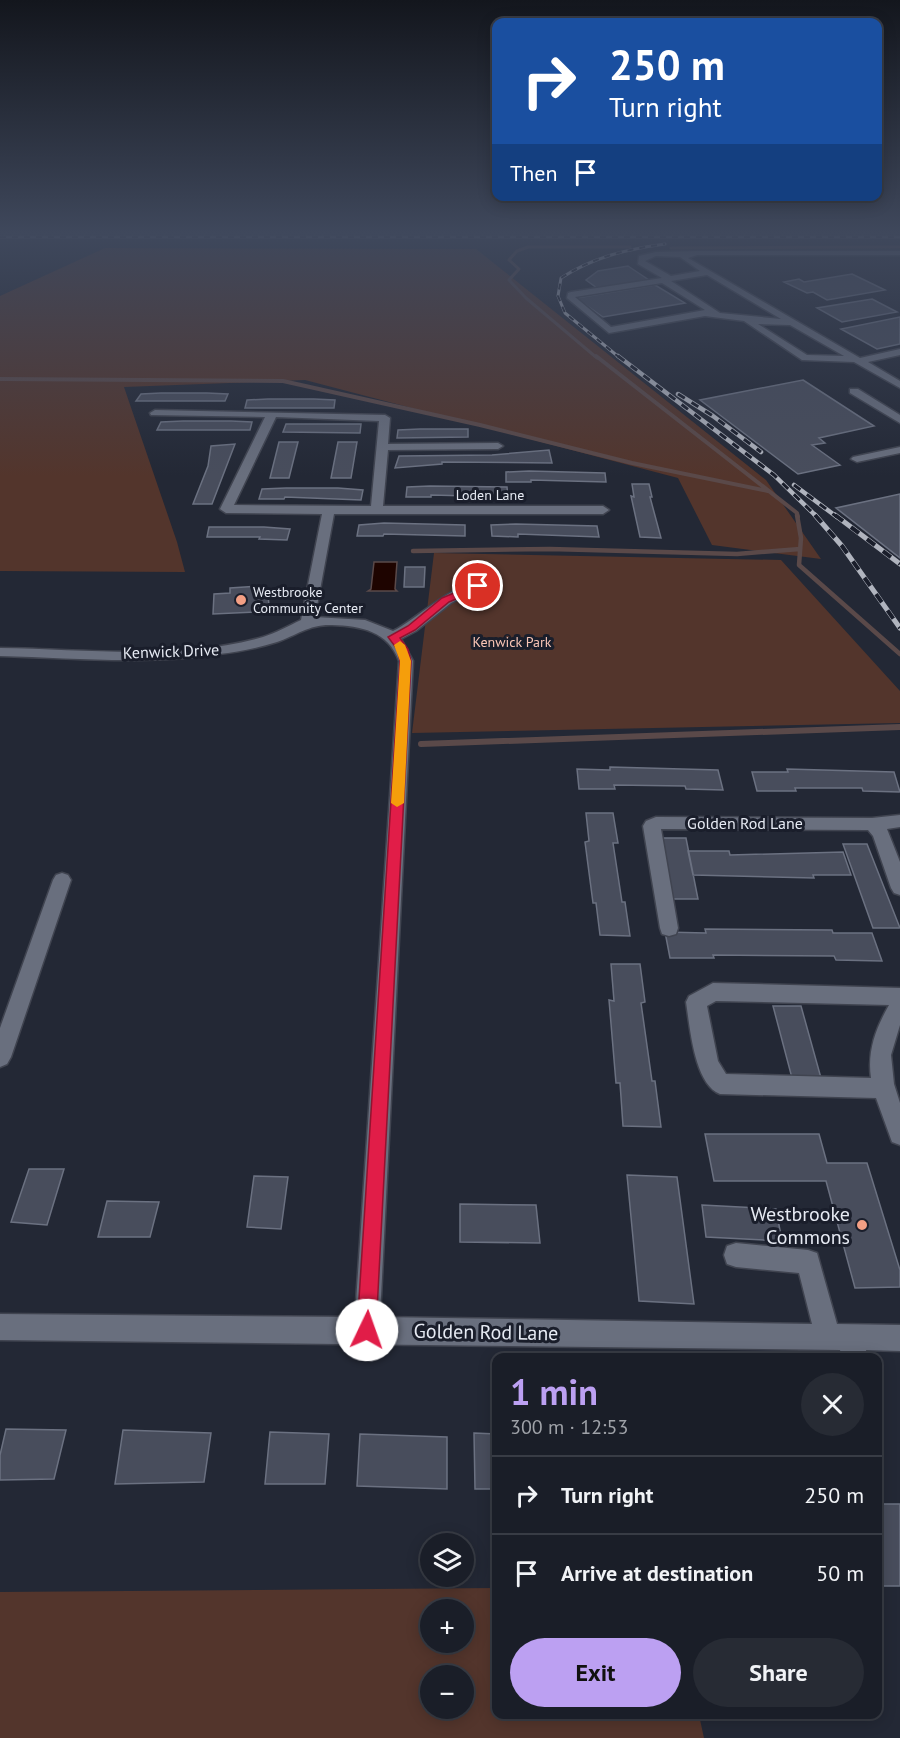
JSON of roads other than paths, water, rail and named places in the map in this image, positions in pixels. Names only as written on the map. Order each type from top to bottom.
[{"type":"street","points":[[590,314],[609,330],[699,314]]},
{"type":"street","points":[[718,314],[792,322]]},
{"type":"street","points":[[778,314],[900,385]]},
{"type":"street","points":[[744,318],[805,358],[857,360],[900,352]]},
{"type":"street","points":[[854,391],[900,420]]},
{"type":"street","points":[[155,413],[385,418],[377,510]]},
{"type":"street","name":"Loden Lane","points":[[272,414],[226,509],[603,510]]},
{"type":"street","points":[[382,447],[498,446]]},
{"type":"street","points":[[857,459],[900,450]]},
{"type":"street","points":[[308,623],[329,510]]},
{"type":"street","points":[[367,1330],[406,661],[402,649],[393,637],[411,628],[446,600],[478,586]]},
{"type":"street","name":"Kenwick Drive","points":[[0,652],[200,652],[264,641],[286,635],[308,623],[357,623],[373,626],[393,637]]},
{"type":"street","points":[[872,824],[900,821]]},
{"type":"street","name":"Golden Rod Lane","points":[[669,928],[652,826],[656,823],[872,824]]},
{"type":"street","points":[[872,824],[880,833],[900,888]]},
{"type":"street","points":[[0,1057],[62,880]]},
{"type":"street","points":[[883,1088],[720,1084],[708,1064],[696,1002],[713,992],[900,998]]},
{"type":"street","points":[[900,1006],[886,1026],[881,1049],[883,1088],[900,1134]]},
{"type":"street","points":[[736,1255],[808,1262],[844,1344]]},
{"type":"street","name":"Golden Rod Lane","points":[[0,1328],[603,1334],[844,1344],[900,1338]]},
{"type":"waterway","points":[[545,314],[597,358]]},
{"type":"waterway","points":[[596,356],[797,513],[798,517]]},
{"type":"waterway","points":[[0,379],[283,381],[480,425],[632,463],[768,491]]},
{"type":"waterway","points":[[797,515],[801,538],[799,565],[900,654]]},
{"type":"waterway","points":[[413,551],[550,549],[737,554],[800,549]]},
{"type":"waterway","points":[[421,744],[900,727]]},
{"type":"railway","points":[[566,314],[620,358]]},
{"type":"railway","points":[[618,356],[774,475],[815,515]]},
{"type":"railway","points":[[678,394],[713,416],[761,452]]},
{"type":"railway","points":[[794,485],[837,517]]},
{"type":"railway","points":[[815,515],[842,546],[900,628]]},
{"type":"railway","points":[[835,515],[900,564]]},
{"type":"place","name":"Westbrooke Community Center","points":[[241,600]]},
{"type":"place","name":"Westbrooke Commons","points":[[862,1225]]},
{"type":"park label","name":"Kenwick Park","points":[[512,642]]}]
